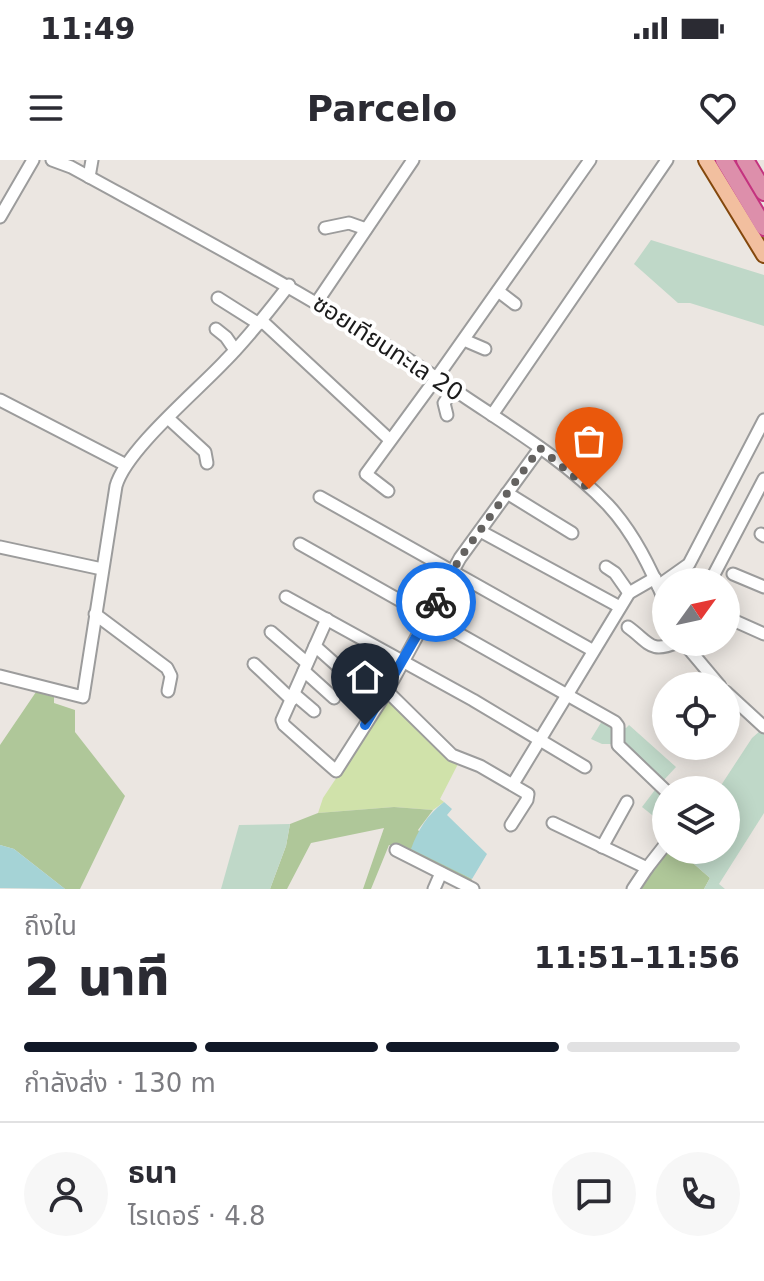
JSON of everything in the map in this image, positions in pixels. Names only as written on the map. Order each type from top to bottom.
[{"type":"highway","points":[[724,160],[764,227]]},
{"type":"highway","points":[[745,160],[764,192]]},
{"type":"main road","points":[[706,160],[764,255]]},
{"type":"street","points":[[0,217],[33,160]]},
{"type":"street","points":[[89,177],[92,160]]},
{"type":"street","points":[[317,302],[413,160]]},
{"type":"street","points":[[388,491],[366,474],[590,160]]},
{"type":"street","points":[[492,415],[667,160]]},
{"type":"street","name":"ซอยเทียนทะเล 20","points":[[64,162],[289,285],[437,377],[540,448],[607,504],[630,533],[652,574]]},
{"type":"street","points":[[325,228],[349,223],[366,229]]},
{"type":"street","points":[[0,676],[83,697],[116,486],[126,465],[235,350],[289,285]]},
{"type":"street","points":[[498,291],[515,304]]},
{"type":"street","points":[[218,298],[260,322],[390,440]]},
{"type":"street","points":[[216,329],[235,350]]},
{"type":"street","points":[[464,340],[485,349]]},
{"type":"street","points":[[447,415],[444,403],[454,389]]},
{"type":"street","points":[[0,400],[126,465]]},
{"type":"street","points":[[169,419],[205,452],[207,463]]},
{"type":"street","points":[[682,568],[689,564],[764,420]]},
{"type":"street","points":[[327,619],[283,722],[336,771],[387,691],[453,570],[540,448]]},
{"type":"street","points":[[717,568],[762,484]]},
{"type":"street","points":[[507,493],[572,533]]},
{"type":"street","points":[[320,497],[592,650]]},
{"type":"street","points":[[480,531],[620,607]]},
{"type":"street","points":[[300,544],[615,722],[618,726],[618,745],[652,778]]},
{"type":"street","points":[[0,547],[102,569]]},
{"type":"street","points":[[606,567],[620,578],[629,593]]},
{"type":"street","points":[[740,577],[764,587]]},
{"type":"street","points":[[513,784],[629,593],[652,584]]},
{"type":"street","points":[[286,597],[585,767]]},
{"type":"street","points":[[95,614],[167,668],[171,676],[168,691]]},
{"type":"street","points":[[740,623],[764,634]]},
{"type":"street","points":[[628,627],[652,646]]},
{"type":"street","points":[[271,632],[334,698]]},
{"type":"street","points":[[315,646],[361,687]]},
{"type":"street","points":[[693,656],[707,672]]},
{"type":"street","points":[[254,664],[314,711]]},
{"type":"street","points":[[387,691],[452,755],[513,784],[528,796],[511,825]]},
{"type":"street","points":[[740,705],[764,727]]},
{"type":"street","points":[[602,847],[627,802]]},
{"type":"street","points":[[553,823],[647,868]]},
{"type":"street","points":[[396,850],[473,889]]},
{"type":"street","points":[[633,889],[652,862]]},
{"type":"street","points":[[434,889],[441,873]]},
{"type":"green space","points":[[651,240],[764,275],[764,326],[690,303],[678,303],[634,264]]},
{"type":"green space","points":[[36,692],[54,697],[54,703],[75,710],[75,732],[125,796],[80,889],[65,889],[14,849],[0,845],[0,745]]},
{"type":"green space","points":[[388,700],[458,764],[440,799],[444,802],[433,810],[394,807],[318,813],[323,798]]},
{"type":"green space","points":[[602,721],[615,730],[619,724],[626,728],[629,725],[652,746],[652,760],[668,760],[676,767],[668,776],[653,776],[613,744],[602,744],[591,739]]},
{"type":"green space","points":[[760,731],[764,734],[764,813],[740,851],[740,776],[727,776]]},
{"type":"green space","points":[[652,794],[652,815],[642,807]]},
{"type":"green space","points":[[394,807],[433,810],[418,830],[454,869],[472,879],[469,883],[389,845],[371,889],[363,889],[384,828],[311,843],[287,889],[270,889],[286,846],[290,824],[318,813]]},
{"type":"green space","points":[[290,824],[286,846],[270,889],[221,889],[239,825]]},
{"type":"green space","points":[[656,864],[694,864],[710,878],[704,889],[638,889]]},
{"type":"green space","points":[[694,864],[732,864],[719,884],[725,889],[704,889],[710,878]]},
{"type":"water","points":[[444,802],[452,809],[447,815],[487,854],[472,879],[411,849],[424,823]]},
{"type":"water","points":[[0,845],[14,849],[65,889],[0,888]]},
{"type":"way so far","points":[[436,602],[460,558],[540,448],[589,489]]},
{"type":"route","points":[[365,725],[436,602]]}]
